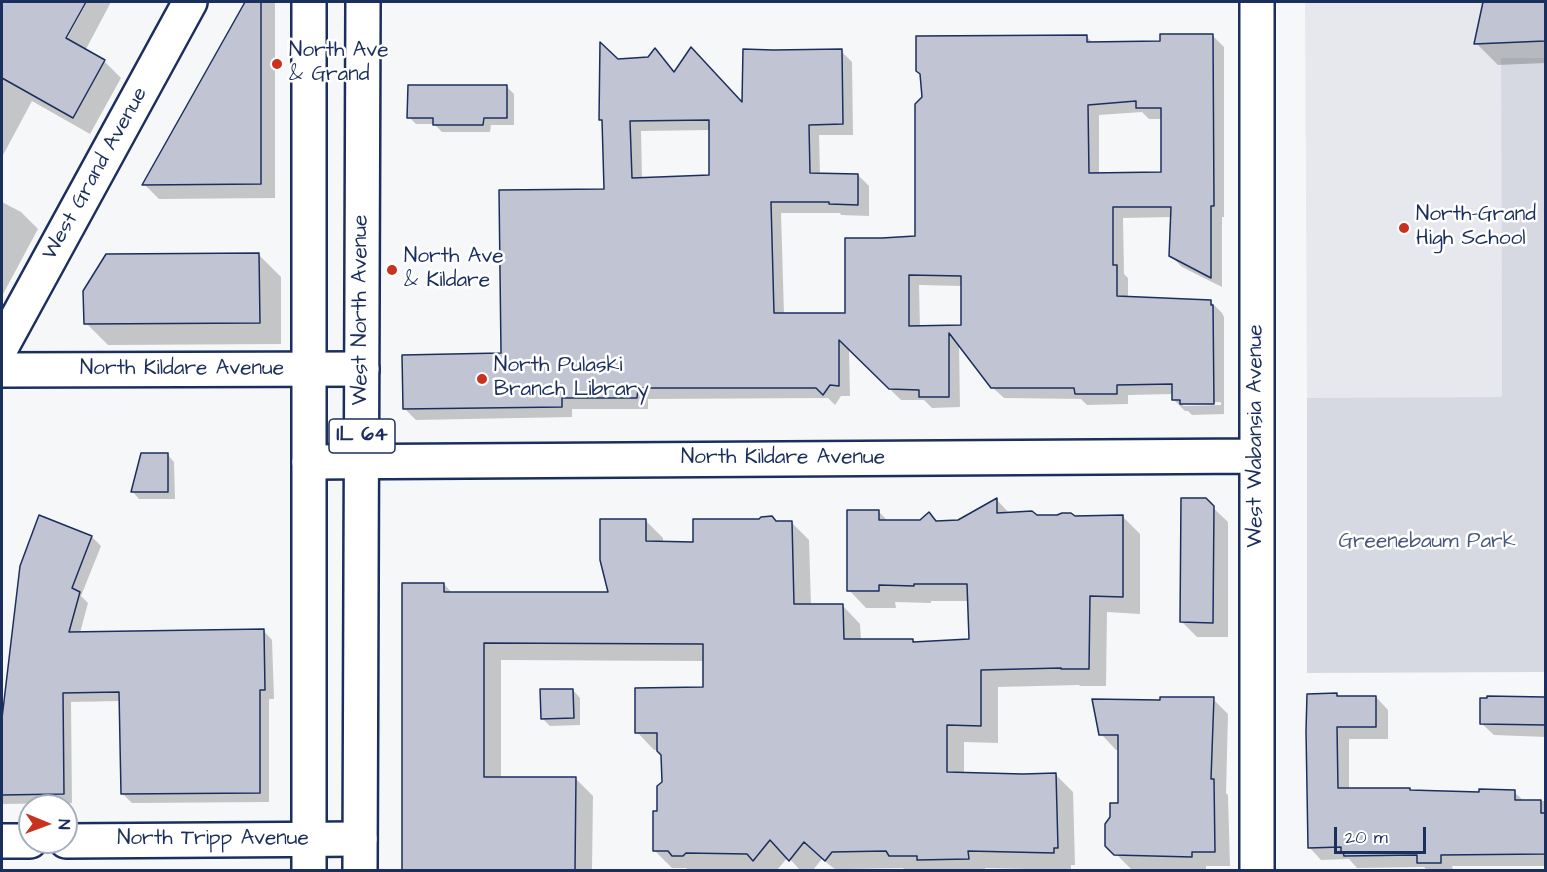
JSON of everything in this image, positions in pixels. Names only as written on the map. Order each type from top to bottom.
[{"type":"street","name":"West Grand Avenue","points":[[2,346],[190,2]]},
{"type":"street","name":"IL 64","points":[[309,2],[309,855]]},
{"type":"street","name":"West North Avenue","points":[[360,855],[363,2]]},
{"type":"street","name":"West Wabansia Avenue","points":[[1257,2],[1257,870]]},
{"type":"street","name":"North Kildare Avenue","points":[[2,370],[362,369]]},
{"type":"street","name":"North Kildare Avenue","points":[[309,462],[1257,456]]},
{"type":"street","points":[[2,841],[18,841]]},
{"type":"street","name":"North Tripp Avenue","points":[[78,842],[309,855],[360,855]]},
{"type":"shaded area","name":"North-Grand High School","points":[[1305,2],[1545,2],[1545,58],[1501,58],[1502,398],[1307,398]]},
{"type":"green space","name":"Greenebaum Park","points":[[1501,58],[1545,58],[1545,672],[1307,673],[1307,398],[1502,397]]},
{"type":"building","points":[[2,2],[86,2],[66,38],[105,60],[73,118],[2,78]]},
{"type":"building","points":[[245,2],[261,2],[261,184],[142,185]]},
{"type":"building","points":[[1483,2],[1545,2],[1545,41],[1474,44]]},
{"type":"building","points":[[1160,34],[1213,34],[1214,206],[1211,206],[1211,278],[1169,256],[1171,207],[1113,207],[1113,265],[1117,265],[1117,296],[1211,300],[1211,305],[1213,305],[1214,404],[1180,404],[1180,400],[1172,400],[1172,384],[1117,385],[1117,394],[1075,394],[1074,388],[991,388],[949,333],[949,397],[919,397],[919,390],[889,389],[839,340],[839,386],[830,385],[823,395],[816,388],[638,388],[637,398],[562,398],[562,407],[403,409],[402,355],[501,353],[499,190],[604,189],[602,120],[599,120],[600,42],[618,59],[648,57],[655,48],[674,72],[691,47],[742,102],[743,49],[842,49],[843,124],[809,125],[810,173],[858,174],[858,205],[829,204],[829,202],[771,202],[774,313],[845,313],[845,238],[915,236],[915,104],[922,97],[920,74],[916,71],[916,36],[1087,35],[1087,42],[1160,41]],"holes":[[[1136,101],[1136,108],[1161,108],[1161,172],[1089,173],[1088,105]],[[709,120],[709,175],[632,178],[630,121]],[[909,275],[961,276],[961,325],[909,326]]]},
{"type":"building","points":[[408,85],[507,85],[507,118],[484,118],[483,125],[433,125],[433,118],[407,118]]},
{"type":"building","points":[[259,253],[260,323],[84,324],[83,291],[106,254]]},
{"type":"building","points":[[141,453],[168,453],[168,492],[131,492]]},
{"type":"building","points":[[997,498],[997,513],[1032,511],[1037,515],[1071,513],[1075,516],[1123,515],[1123,597],[1090,596],[1089,669],[981,670],[981,726],[947,725],[947,772],[1056,773],[1058,848],[1054,848],[1054,853],[968,851],[969,859],[917,860],[917,856],[889,856],[886,851],[832,852],[825,861],[804,842],[789,861],[770,840],[753,861],[747,854],[686,853],[683,856],[672,856],[668,851],[653,851],[653,811],[657,811],[657,786],[662,782],[661,755],[657,751],[657,733],[635,733],[635,688],[703,687],[703,644],[484,643],[484,777],[576,777],[575,870],[402,870],[402,583],[444,583],[444,592],[608,592],[600,560],[600,519],[646,519],[646,541],[693,542],[693,519],[759,519],[772,516],[776,521],[792,521],[794,604],[843,604],[844,639],[913,639],[913,642],[969,639],[967,584],[879,585],[879,591],[847,591],[847,510],[879,510],[879,520],[920,520],[929,512],[936,521],[958,520]]},
{"type":"building","points":[[1181,498],[1206,498],[1214,506],[1213,623],[1180,622]]},
{"type":"building","points":[[39,515],[92,536],[72,588],[80,592],[69,632],[264,629],[265,690],[260,690],[260,793],[121,794],[119,692],[63,693],[64,794],[2,795],[2,718],[20,566]]},
{"type":"building","points":[[540,689],[573,689],[574,718],[541,719]]},
{"type":"building","points":[[1337,693],[1337,696],[1376,696],[1376,727],[1337,727],[1338,788],[1410,788],[1410,790],[1479,792],[1479,789],[1515,790],[1515,800],[1541,800],[1541,813],[1545,813],[1545,854],[1441,855],[1441,863],[1417,863],[1417,855],[1344,856],[1341,847],[1308,848],[1307,694]]},
{"type":"building","points":[[1487,696],[1545,697],[1545,725],[1480,724],[1480,698],[1487,698]]},
{"type":"building","points":[[1160,697],[1214,697],[1211,779],[1214,779],[1215,852],[1192,852],[1192,857],[1114,855],[1105,846],[1105,824],[1110,817],[1110,803],[1118,803],[1118,735],[1099,735],[1092,699],[1160,700]]},
{"type":"place","name":"North Ave & Grand","points":[[277,64]]},
{"type":"place","name":"North-Grand High School","points":[[1404,228]]},
{"type":"place","name":"North Ave & Kildare","points":[[392,270]]},
{"type":"place","name":"North Pulaski Branch Library","points":[[482,379]]}]
